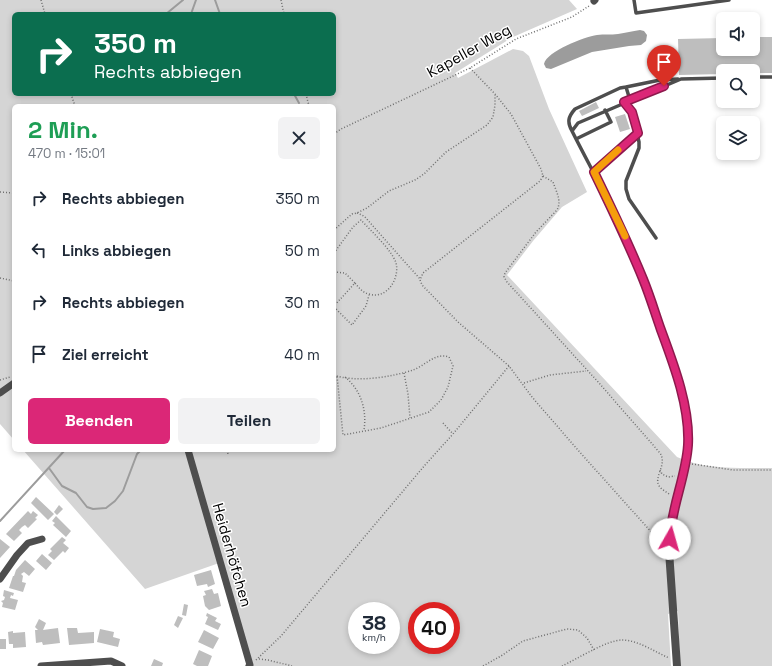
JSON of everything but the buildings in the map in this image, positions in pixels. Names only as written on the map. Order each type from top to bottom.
[{"type":"street","points":[[0,393],[12,385]]},
{"type":"street","name":"Heiderhöfchen","points":[[189,452],[249,665]]},
{"type":"street","points":[[677,664],[669,551],[670,527],[686,463]]},
{"type":"street","points":[[0,579],[17,555],[28,543],[42,539]]},
{"type":"street","points":[[41,666],[111,661],[122,666]]},
{"type":"lane","points":[[634,0],[636,13],[729,0]]},
{"type":"lane","points":[[760,77],[772,77]]},
{"type":"lane","points":[[686,463],[688,444],[686,419],[679,384],[669,351],[643,280],[619,224],[594,172],[568,124],[568,120],[575,109],[620,88],[660,80],[716,78]]},
{"type":"lane","points":[[572,131],[578,123],[605,110],[681,79]]},
{"type":"lane","points":[[626,87],[630,100]]},
{"type":"lane","points":[[624,102],[632,112],[638,133],[639,148],[626,181],[626,189],[629,199],[656,238]]},
{"type":"lane","points":[[576,139],[610,122],[605,110]]},
{"type":"lane","points":[[594,172],[638,133]]},
{"type":"path","points":[[41,0],[44,12]]},
{"type":"path","points":[[281,0],[284,12]]},
{"type":"path","name":"Kapeller Weg","points":[[336,133],[470,68],[516,39],[572,17],[589,7],[594,0]]},
{"type":"path","points":[[470,68],[495,94],[511,114],[541,169],[543,176],[553,182],[559,200],[557,210],[525,246],[505,273],[504,277],[660,453],[663,457],[663,462],[658,483],[660,487],[676,499]]},
{"type":"path","points":[[336,228],[352,214],[367,208],[389,191],[424,174],[446,152],[487,125],[493,117],[495,94]]},
{"type":"path","points":[[420,280],[423,273],[540,181],[543,176]]},
{"type":"path","points":[[0,192],[12,193]]},
{"type":"path","points":[[357,213],[365,218],[420,280],[422,285],[458,322],[509,366],[532,397],[669,551]]},
{"type":"path","points":[[336,250],[353,226],[361,220],[392,255],[396,263],[397,270],[391,286],[384,293],[377,296],[363,292],[345,273],[336,272]]},
{"type":"path","points":[[0,278],[12,280]]},
{"type":"path","points":[[336,305],[355,283]]},
{"type":"path","points":[[336,309],[352,325],[366,306],[370,294]]},
{"type":"path","points":[[336,375],[364,379],[394,376],[415,370],[436,357],[444,355],[449,357],[453,366],[448,387],[441,400],[429,412],[381,428],[343,435],[336,382]]},
{"type":"path","points":[[249,665],[259,659],[281,636],[509,366]]},
{"type":"path","points":[[523,384],[550,375],[586,371]]},
{"type":"path","points":[[404,373],[410,418]]},
{"type":"path","points":[[0,380],[12,377]]},
{"type":"path","points":[[345,377],[352,382],[364,404],[364,431]]},
{"type":"path","points":[[443,423],[453,434]]},
{"type":"path","points":[[686,463],[732,470],[772,470]]},
{"type":"path","points":[[660,470],[662,474],[668,477],[683,473]]},
{"type":"path","points":[[482,666],[501,656],[523,641],[567,628],[578,630],[587,638],[594,650]]},
{"type":"path","points":[[562,666],[611,641],[622,640],[634,642],[677,664]]},
{"type":"path","points":[[259,659],[292,666]]},
{"type":"shaded area","points":[[0,0],[569,0],[577,9],[513,37],[455,73],[458,78],[513,49],[523,51],[529,56],[549,109],[587,192],[562,207],[507,275],[677,457],[711,466],[772,468],[772,666],[680,666],[678,611],[668,614],[671,666],[252,666],[222,562],[145,589],[25,452],[336,452],[336,104],[12,104],[12,438],[0,424]]},
{"type":"shaded area","points":[[640,30],[644,31],[647,35],[646,41],[641,45],[592,52],[551,69],[546,68],[544,64],[552,54],[567,45],[597,35],[618,34]]},
{"type":"waterway","points":[[168,12],[183,0]]},
{"type":"waterway","points":[[192,12],[196,0]]},
{"type":"waterway","points":[[215,0],[219,12]]},
{"type":"waterway","points":[[295,96],[299,103]]},
{"type":"waterway","points":[[0,521],[63,452]]},
{"type":"waterway","points":[[49,468],[62,486],[76,493],[87,507],[93,509],[106,508],[115,501],[123,491],[139,452]]},
{"type":"slow traffic","points":[[618,150],[594,172],[625,236]]},
{"type":"route","points":[[664,86],[624,102],[632,112],[638,133],[594,172],[619,224],[643,280],[669,351],[679,384],[686,419],[688,444],[686,463],[670,527],[670,539]]}]
